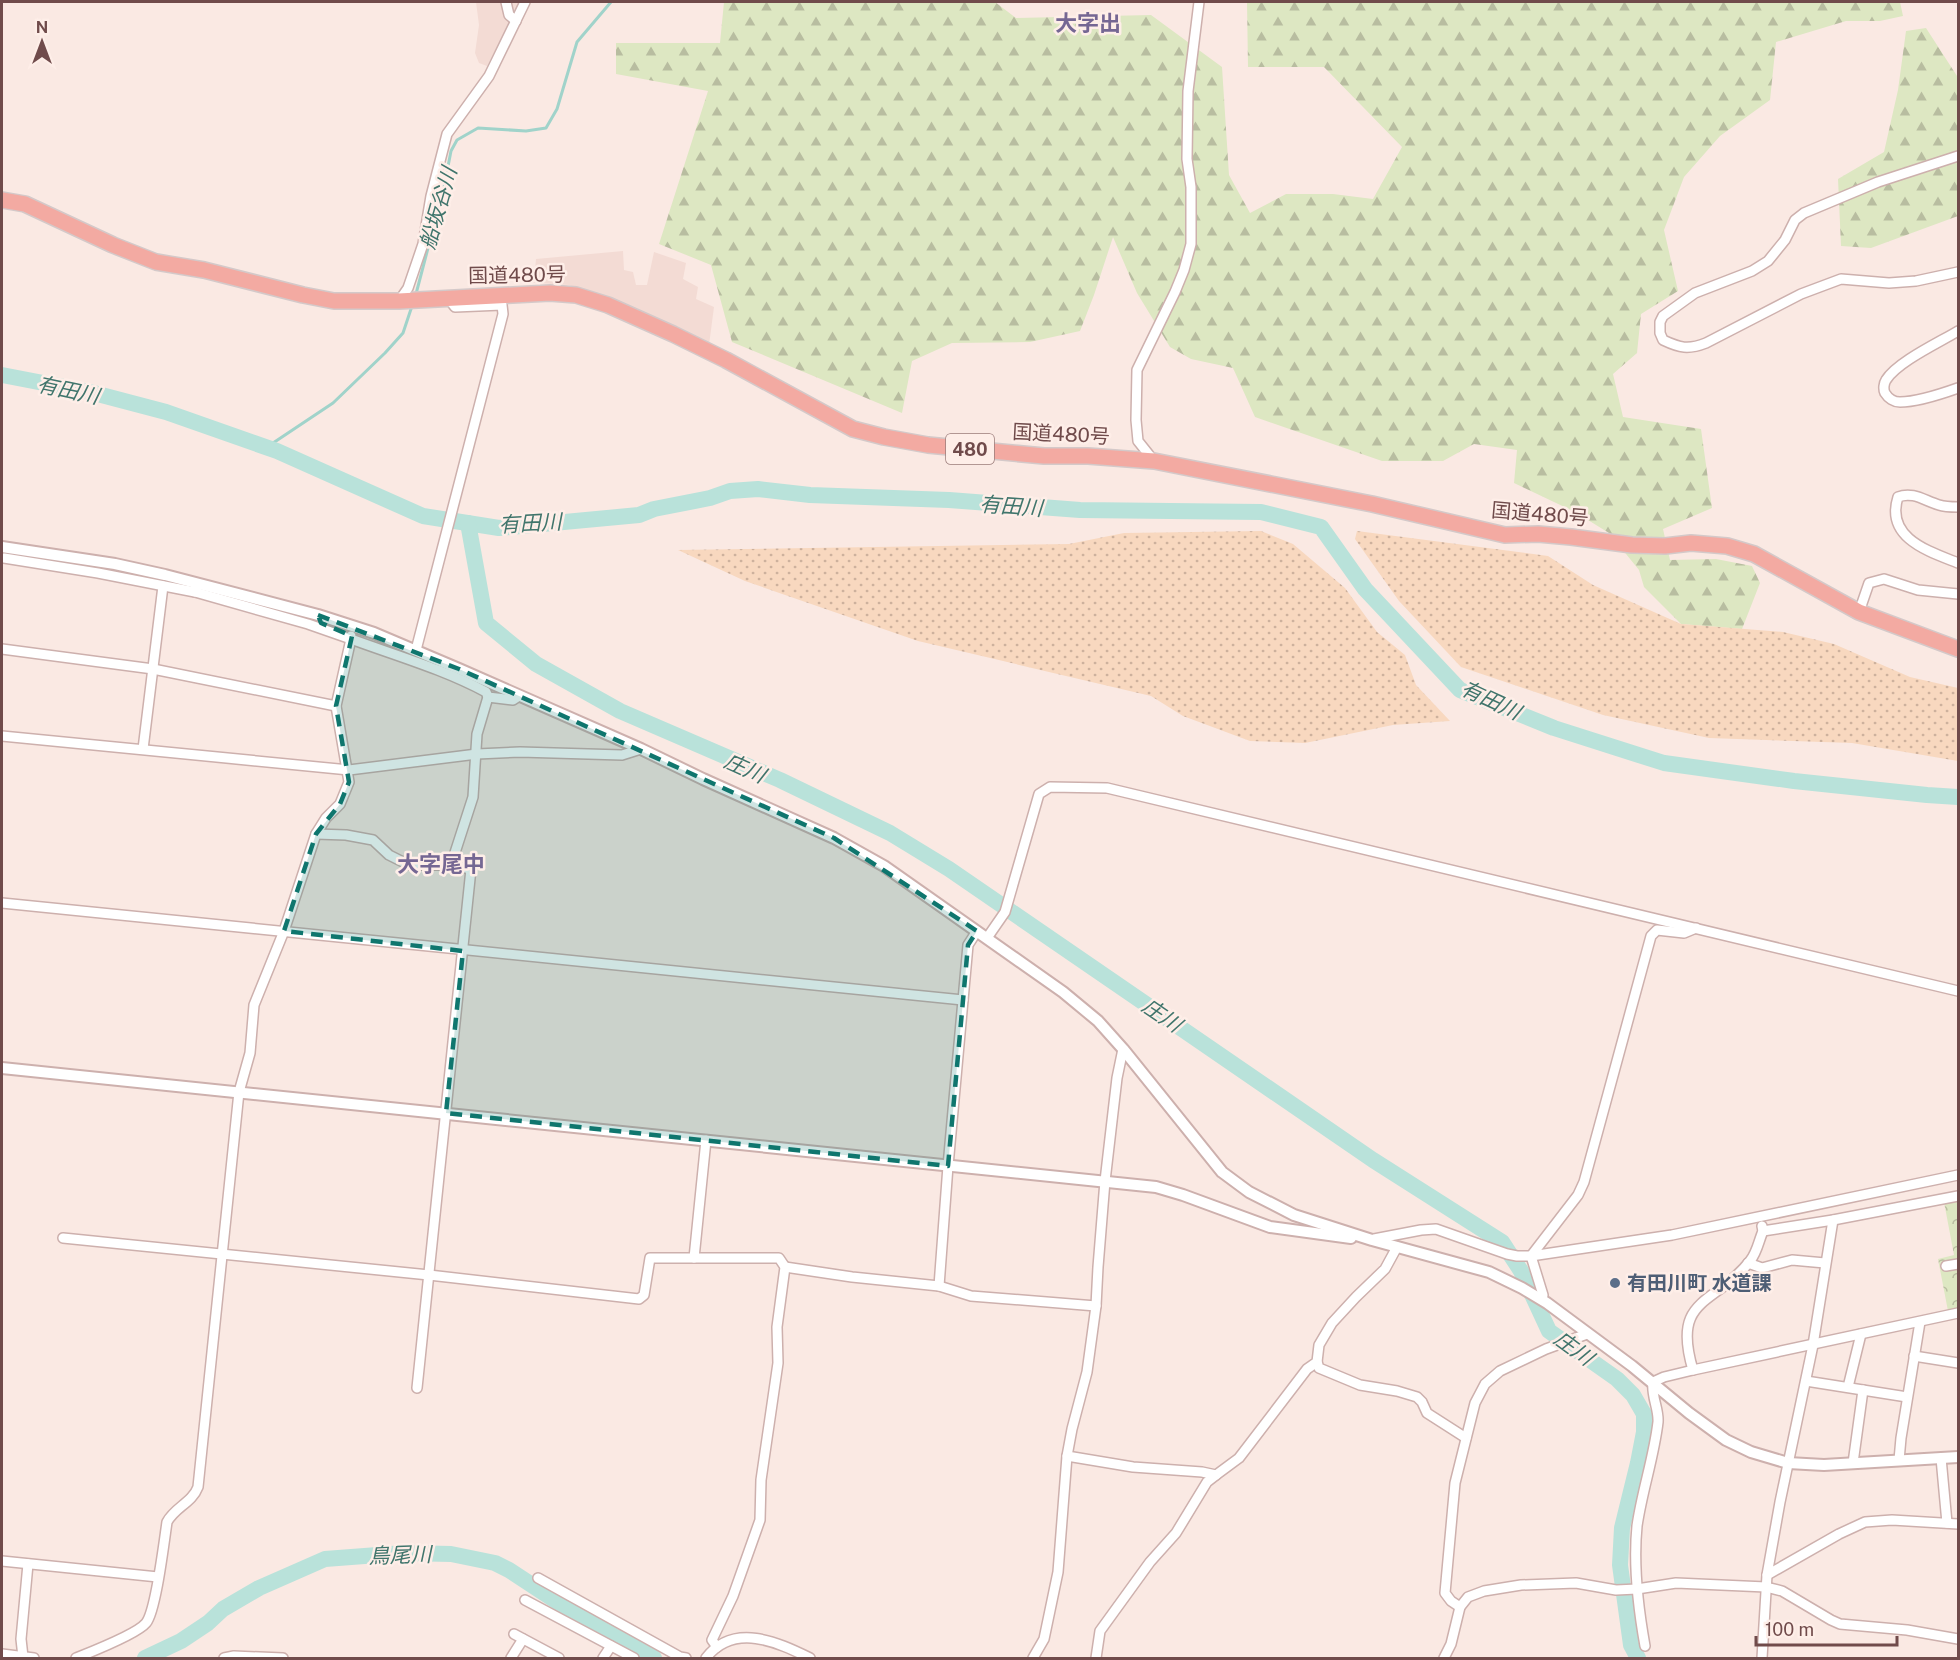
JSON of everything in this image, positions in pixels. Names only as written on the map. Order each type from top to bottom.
[{"type":"highway","name":"国道480号","points":[[2,200],[25,204],[112,245],[156,262],[204,270],[334,301],[399,301],[550,292],[576,295],[608,305],[673,334],[853,429],[884,437],[928,445],[1044,456],[1088,456],[1154,461],[1372,504],[1505,534],[1538,534],[1632,545],[1665,546],[1691,543],[1727,546],[1754,554],[1859,612],[1959,648]]},
{"type":"street","points":[[506,2],[509,15],[516,21]]},
{"type":"street","points":[[399,301],[408,288],[423,244],[431,196],[447,134],[489,76],[525,2]]},
{"type":"street","points":[[1154,461],[1138,441],[1137,370],[1184,270],[1191,244],[1191,187],[1187,159],[1188,91],[1199,2]]},
{"type":"street","points":[[1959,156],[1878,182],[1804,213],[1795,220],[1785,240],[1768,261],[1752,271],[1695,293],[1663,316],[1660,322],[1660,333],[1663,340],[1676,346],[1693,348],[1801,294],[1841,279],[1889,283],[1916,281],[1959,272]]},
{"type":"street","points":[[417,647],[503,314],[502,305],[454,307],[448,298]]},
{"type":"street","points":[[1959,331],[1902,364],[1886,380],[1884,388],[1886,394],[1900,402],[1959,388]]},
{"type":"street","points":[[1959,507],[1941,506],[1912,494],[1903,494],[1898,496],[1894,508],[1896,519],[1905,536],[1916,544],[1959,563]]},
{"type":"street","points":[[5,553],[163,586],[197,587],[410,659],[464,680],[486,692],[488,696],[513,700],[519,696]]},
{"type":"street","points":[[5,553],[115,564],[197,587],[318,615],[417,647],[519,696],[641,749],[834,838],[884,866],[1063,992],[1098,1021],[1222,1172],[1249,1192],[1294,1215],[1372,1240],[1489,1272],[1542,1300],[1653,1382],[1689,1413],[1726,1440],[1751,1452],[1788,1464],[1824,1465],[1959,1456]]},
{"type":"street","points":[[1859,612],[1869,583],[1884,579],[1918,590],[1959,594]]},
{"type":"street","points":[[143,749],[163,586]]},
{"type":"street","points":[[76,1659],[145,1625],[153,1609],[167,1522],[171,1515],[192,1499],[198,1486],[239,1092],[250,1053],[254,1005],[284,931],[316,834],[326,818],[340,804],[349,782],[336,706],[352,636],[321,623],[318,615]]},
{"type":"street","points":[[2,649],[153,669],[336,706]]},
{"type":"street","points":[[451,865],[473,797],[477,734],[488,696]]},
{"type":"street","points":[[2,736],[348,770],[477,754],[520,752],[622,754],[641,749]]},
{"type":"street","points":[[987,938],[1005,912],[1039,794],[1050,787],[1107,788],[1959,991]]},
{"type":"street","points":[[316,834],[346,835],[374,840],[389,855],[409,865],[451,865],[471,869],[417,1388]]},
{"type":"street","points":[[2,903],[963,1000]]},
{"type":"street","points":[[1531,1256],[1578,1195],[1584,1182],[1651,936],[1657,930],[1684,933],[1696,928]]},
{"type":"street","points":[[939,1286],[968,945],[977,931]]},
{"type":"street","points":[[1033,1659],[1044,1639],[1058,1572],[1067,1456],[1087,1372],[1096,1306],[1105,1181],[1117,1078],[1123,1049]]},
{"type":"street","points":[[2,1068],[1156,1187],[1270,1227],[1372,1240],[1436,1228],[1517,1256],[1531,1256],[1672,1235],[1959,1175]]},
{"type":"street","points":[[694,1258],[706,1140]]},
{"type":"street","points":[[1763,1231],[1959,1196]]},
{"type":"street","points":[[1270,1227],[1280,1226],[1286,1220],[1285,1214],[1278,1207]]},
{"type":"street","points":[[1693,1370],[1686,1345],[1690,1317],[1702,1303],[1752,1259],[1763,1231],[1761,1218]]},
{"type":"street","points":[[1762,1659],[1767,1575],[1813,1345],[1833,1220]]},
{"type":"street","points":[[63,1238],[639,1299],[644,1295],[650,1258],[779,1258],[785,1267],[777,1327],[778,1363],[761,1480],[759,1520],[733,1596],[712,1640],[717,1647]]},
{"type":"street","points":[[1397,1247],[1385,1269],[1332,1323],[1319,1345],[1317,1362],[1319,1368],[1360,1385],[1417,1397],[1422,1402],[1426,1413],[1466,1438]]},
{"type":"street","points":[[1531,1256],[1543,1295],[1542,1300]]},
{"type":"street","points":[[1748,1263],[1762,1268],[1792,1260],[1826,1263]]},
{"type":"street","points":[[1946,1266],[1959,1264]]},
{"type":"street","points":[[785,1267],[939,1286],[971,1296],[1096,1306]]},
{"type":"street","points":[[1653,1382],[1693,1370],[1959,1313]]},
{"type":"street","points":[[1899,1460],[1920,1322]]},
{"type":"street","points":[[1460,1607],[1445,1593],[1455,1483],[1475,1403],[1485,1384],[1500,1371],[1546,1349],[1587,1334]]},
{"type":"street","points":[[1848,1387],[1861,1334]]},
{"type":"street","points":[[1914,1356],[1959,1363]]},
{"type":"street","points":[[1096,1659],[1100,1631],[1150,1562],[1176,1533],[1207,1482],[1239,1458],[1307,1369],[1317,1362]]},
{"type":"street","points":[[1806,1381],[1907,1397]]},
{"type":"street","points":[[1645,1646],[1637,1589],[1636,1550],[1638,1525],[1659,1420],[1651,1391],[1653,1382]]},
{"type":"street","points":[[1853,1463],[1863,1390]]},
{"type":"street","points":[[1067,1456],[1133,1467],[1216,1475]]},
{"type":"street","points":[[1941,1458],[1947,1523]]},
{"type":"street","points":[[1767,1575],[1850,1528],[1865,1522],[1892,1520],[1959,1524]]},
{"type":"street","points":[[2,1561],[158,1577]]},
{"type":"street","points":[[23,1657],[21,1639],[28,1564]]},
{"type":"street","points":[[538,1578],[686,1659]]},
{"type":"street","points":[[1444,1659],[1451,1644],[1460,1607],[1468,1597],[1484,1591],[1521,1585],[1576,1583],[1616,1590],[1676,1583],[1766,1587],[1782,1591],[1840,1624],[1907,1630],[1959,1639]]},
{"type":"street","points":[[525,1600],[634,1659]]},
{"type":"street","points":[[514,1634],[559,1659]]},
{"type":"street","points":[[706,1659],[717,1647],[741,1638],[764,1639],[783,1645],[810,1659]]},
{"type":"street","points":[[511,1659],[523,1639]]},
{"type":"street","points":[[603,1659],[611,1647]]},
{"type":"street","points":[[2,1654],[34,1659]]},
{"type":"street","points":[[224,1659],[234,1656],[281,1658]]},
{"type":"highlighted area","points":[[318,615],[459,669],[834,838],[977,931],[968,945],[948,1166],[446,1113],[463,951],[284,931],[316,834],[340,804],[349,782],[336,706],[352,636],[321,623]]},
{"type":"shaded area","points":[[476,2],[520,2],[487,66],[479,63],[475,53],[479,25]]},
{"type":"shaded area","points":[[623,251],[624,270],[633,272],[636,285],[647,285],[654,252],[686,263],[683,279],[698,287],[696,299],[714,307],[709,345],[621,304],[569,285],[522,282],[524,276],[535,270],[536,259]]},
{"type":"green space","points":[[724,2],[995,2],[1016,18],[1151,15],[1222,67],[1229,175],[1250,213],[1286,194],[1333,194],[1373,199],[1402,147],[1324,67],[1248,67],[1247,2],[1900,2],[1903,16],[1880,21],[1846,21],[1776,42],[1770,100],[1720,136],[1684,177],[1664,230],[1678,291],[1641,314],[1637,353],[1613,374],[1623,417],[1701,429],[1712,508],[1663,529],[1670,560],[1716,559],[1752,566],[1760,583],[1742,629],[1681,624],[1644,587],[1639,570],[1609,533],[1575,512],[1514,483],[1517,450],[1474,444],[1443,461],[1382,461],[1255,417],[1233,368],[1191,359],[1170,347],[1137,293],[1113,237],[1080,331],[1030,342],[952,343],[912,361],[902,413],[732,342],[711,265],[659,244],[708,91],[616,74],[616,43],[720,43]]},
{"type":"green space","points":[[1926,28],[1958,75],[1958,216],[1871,248],[1841,246],[1838,179],[1884,152],[1898,90],[1906,31]]},
{"type":"green space","points":[[1958,1199],[1958,1309],[1948,1311],[1938,1259],[1954,1255],[1944,1202]]},
{"type":"sand","points":[[1261,531],[1293,544],[1345,588],[1377,632],[1405,655],[1416,685],[1450,721],[1393,725],[1305,743],[1250,741],[1183,716],[1151,696],[918,641],[745,581],[678,550],[1069,544],[1124,533]]},
{"type":"sand","points":[[1357,531],[1548,556],[1593,585],[1681,624],[1783,632],[1834,644],[1910,677],[1958,688],[1958,761],[1852,743],[1709,738],[1603,715],[1461,667],[1399,601],[1355,539]]},
{"type":"waterway","name":"船坂谷川","points":[[416,294],[451,151],[457,140],[478,128],[526,131],[546,128],[557,109],[577,42],[611,2]]},
{"type":"waterway","name":"船坂谷川","points":[[267,447],[333,403],[385,353],[403,333],[412,306]]},
{"type":"waterway","name":"有田川","points":[[2,375],[90,392],[166,412],[277,451],[423,516],[499,528],[639,515],[654,509],[710,498],[730,491],[758,489],[810,495],[949,500],[1080,510],[1261,512],[1321,527],[1365,589],[1460,690],[1554,728],[1664,763],[1794,781],[1958,797]]},
{"type":"waterway","name":"庄川","points":[[468,523],[486,623],[536,664],[620,711],[780,780],[890,833],[949,869],[1373,1160],[1502,1242],[1521,1271],[1549,1331],[1617,1379],[1633,1395],[1644,1414],[1644,1432],[1622,1528],[1620,1565],[1631,1645],[1638,1658]]},
{"type":"waterway","name":"鳥尾川","points":[[145,1658],[181,1641],[208,1623],[223,1609],[259,1588],[325,1559],[404,1553],[451,1554],[495,1563],[579,1616],[654,1658]]},
{"type":"place","name":"有田川町 水道課","points":[[1615,1283]]},
{"type":"district","name":"大字出","points":[[1088,23]]},
{"type":"district","name":"大字尾中","points":[[441,864]]}]
